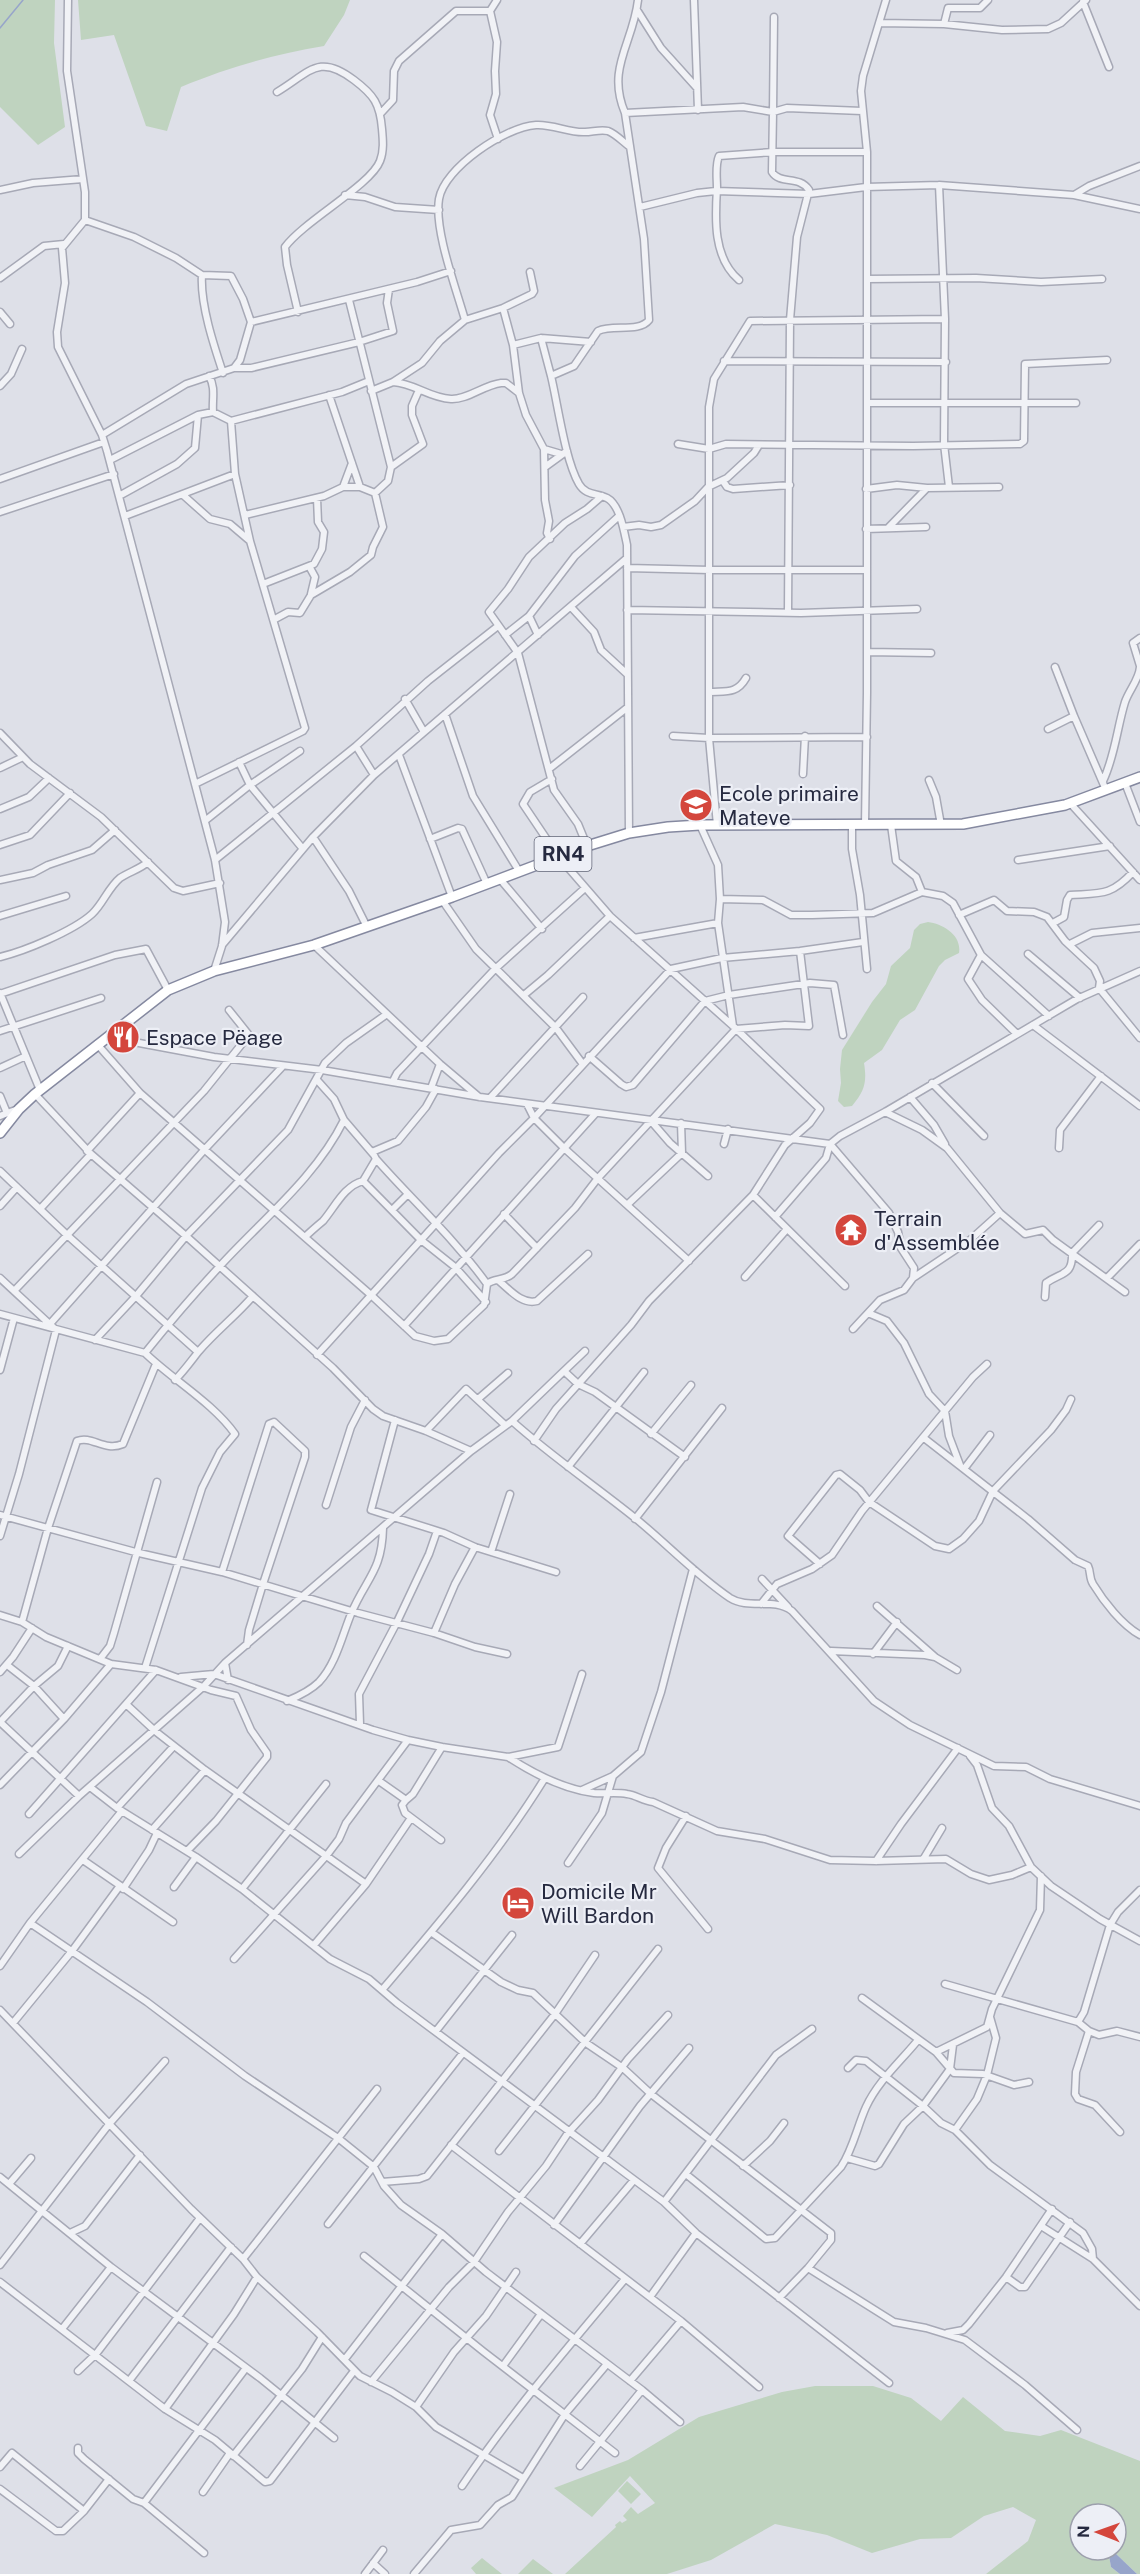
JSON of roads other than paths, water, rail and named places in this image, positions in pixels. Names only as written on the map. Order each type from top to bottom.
[{"type":"highway","name":"RN4","points":[[0,1133],[19,1109],[37,1092],[168,990],[214,971],[314,945],[368,927],[587,846],[629,833],[700,825],[941,825],[1013,816],[1070,803],[1104,786],[1125,783],[1140,777]]},
{"type":"street","points":[[68,0],[67,70],[83,180],[85,219],[64,244],[65,283],[57,343],[102,435],[110,460],[206,820],[220,883],[225,922],[222,946],[214,971]]},
{"type":"street","points":[[497,0],[490,11],[497,42],[496,94],[490,115],[498,139]]},
{"type":"street","points":[[551,375],[574,366],[598,331],[605,328],[640,326],[649,320],[640,207],[625,113],[617,89],[618,71],[638,0]]},
{"type":"street","points":[[694,0],[698,110]]},
{"type":"street","points":[[865,825],[867,152],[862,111],[863,76],[879,23],[884,14],[886,0]]},
{"type":"street","points":[[944,24],[948,8],[980,8],[988,0]]},
{"type":"street","points":[[879,23],[944,24],[1002,30],[1047,29],[1061,23],[1084,1],[1109,67]]},
{"type":"street","points":[[637,9],[661,48],[697,88]]},
{"type":"street","points":[[381,113],[393,100],[394,70],[399,61],[456,11],[490,11]]},
{"type":"street","points":[[774,17],[772,172],[774,176],[799,180],[805,184],[809,194],[796,237],[790,320],[788,612]]},
{"type":"street","points":[[277,92],[319,66],[330,66],[338,68],[359,84],[376,101],[381,113],[383,151],[375,172],[285,247],[298,312]]},
{"type":"street","points":[[625,113],[743,107],[773,112],[787,108],[862,111]]},
{"type":"street","points":[[465,320],[451,271],[439,210],[443,185],[450,175],[498,139],[516,129],[536,125],[558,126],[579,132],[605,130],[630,147]]},
{"type":"street","points":[[739,280],[728,268],[715,224],[719,156],[772,152],[867,152]]},
{"type":"street","points":[[1074,195],[1089,186],[1140,166]]},
{"type":"street","points":[[0,190],[33,183],[83,180]]},
{"type":"street","points":[[640,207],[697,193],[717,191],[809,194],[866,188],[939,185],[1074,195],[1140,209]]},
{"type":"street","points":[[939,185],[946,362],[944,444],[949,487]]},
{"type":"street","points":[[345,195],[365,197],[395,207],[439,210]]},
{"type":"street","points":[[85,219],[134,237],[176,258],[202,275],[231,276],[243,299],[251,322],[240,360],[234,368],[186,384],[102,435]]},
{"type":"street","points":[[0,278],[44,246],[64,244]]},
{"type":"street","points":[[251,322],[349,300],[451,271]]},
{"type":"street","points":[[371,391],[393,382],[422,363],[440,341],[465,320],[503,308],[532,294],[534,291],[530,272]]},
{"type":"street","points":[[202,275],[202,290],[223,373]]},
{"type":"street","points":[[867,279],[976,278],[1041,282],[1102,279]]},
{"type":"street","points":[[234,368],[245,369],[359,342],[393,331],[387,303],[389,289]]},
{"type":"street","points":[[349,300],[391,467],[388,481],[375,493]]},
{"type":"street","points":[[503,308],[513,345],[519,393],[526,415],[544,449],[545,500],[549,521],[547,533],[550,539]]},
{"type":"street","points":[[0,312],[10,324]]},
{"type":"street","points":[[717,825],[709,738],[711,611],[708,487],[710,396],[714,379],[747,323],[754,321],[945,319]]},
{"type":"street","points":[[513,345],[541,338],[591,342]]},
{"type":"street","points":[[541,338],[551,375],[564,452],[580,486],[587,493],[610,500],[623,527],[627,558],[629,833]]},
{"type":"street","points":[[0,386],[11,374],[22,349]]},
{"type":"street","points":[[240,360],[245,369]]},
{"type":"street","points":[[678,444],[709,449],[721,444],[867,446],[1020,444],[1024,437],[1024,367],[1027,362],[1107,360]]},
{"type":"street","points":[[723,361],[946,362]]},
{"type":"street","points":[[211,375],[220,363]]},
{"type":"street","points":[[211,375],[214,387],[213,412]]},
{"type":"street","points":[[110,460],[200,414],[213,412],[231,422],[329,395],[369,381]]},
{"type":"street","points":[[393,382],[404,382],[432,397],[453,399],[501,383],[513,387],[519,393]]},
{"type":"street","points":[[391,467],[423,444],[412,415],[412,405],[419,390]]},
{"type":"street","points":[[329,395],[360,487]]},
{"type":"street","points":[[119,496],[177,464],[195,448],[200,414],[212,399]]},
{"type":"street","points":[[867,403],[1076,403]]},
{"type":"street","points":[[195,784],[305,730],[275,619],[250,541],[235,474],[231,422]]},
{"type":"street","points":[[0,479],[104,442]]},
{"type":"street","points":[[623,527],[661,525],[695,501],[708,487],[723,481],[754,453],[759,445]]},
{"type":"street","points":[[544,449],[564,452]]},
{"type":"street","points":[[544,467],[564,452]]},
{"type":"street","points":[[343,487],[352,462]]},
{"type":"street","points":[[0,512],[114,474]]},
{"type":"street","points":[[125,516],[235,474]]},
{"type":"street","points":[[723,481],[727,487],[733,489],[790,485]]},
{"type":"street","points":[[866,489],[906,485],[927,488],[999,487]]},
{"type":"street","points":[[245,515],[317,498],[343,487],[360,487],[375,493]]},
{"type":"street","points":[[888,528],[927,488]]},
{"type":"street","points":[[311,595],[350,572],[371,555],[383,526],[375,493]]},
{"type":"street","points":[[183,495],[210,519],[230,524],[250,541]]},
{"type":"street","points":[[587,846],[578,824],[556,794],[518,653],[489,616],[490,609],[508,589],[528,557],[565,523],[602,496]]},
{"type":"street","points":[[263,584],[309,566],[317,559],[324,532],[318,522],[317,498]]},
{"type":"street","points":[[505,635],[530,615],[576,556],[619,516]]},
{"type":"street","points":[[866,529],[926,527]]},
{"type":"street","points":[[222,946],[313,837],[374,776],[627,558]]},
{"type":"street","points":[[275,619],[288,612],[300,613],[311,595],[315,577],[309,566]]},
{"type":"street","points":[[627,568],[866,570]]},
{"type":"street","points":[[571,607],[594,632],[601,650],[627,674]]},
{"type":"street","points":[[627,610],[867,612],[917,609]]},
{"type":"street","points":[[530,615],[538,636]]},
{"type":"street","points":[[215,860],[356,746],[405,699],[498,626]]},
{"type":"street","points":[[1104,786],[1125,704],[1140,675],[1133,644],[1140,638]]},
{"type":"street","points":[[867,652],[931,652]]},
{"type":"street","points":[[1055,667],[1104,786]]},
{"type":"street","points":[[710,692],[732,692],[742,685],[746,678]]},
{"type":"street","points":[[405,699],[424,732]]},
{"type":"street","points":[[549,769],[628,707]]},
{"type":"street","points":[[445,714],[473,796],[519,871]]},
{"type":"street","points":[[1048,729],[1074,717]]},
{"type":"street","points":[[0,734],[3,744],[70,793],[115,830],[174,888],[183,891],[220,883]]},
{"type":"street","points":[[673,735],[709,738],[867,737]]},
{"type":"street","points":[[803,774],[805,736]]},
{"type":"street","points":[[356,746],[374,776]]},
{"type":"street","points":[[206,820],[249,784],[300,751]]},
{"type":"street","points":[[399,755],[430,839],[447,899],[476,949],[556,1028],[582,1063]]},
{"type":"street","points":[[0,768],[21,758]]},
{"type":"street","points":[[240,762],[249,784],[303,849]]},
{"type":"street","points":[[0,809],[29,797],[49,778]]},
{"type":"street","points":[[534,1441],[556,1409],[632,1325],[649,1301],[753,1195],[780,1151],[810,1123],[820,1109],[610,916],[558,856],[523,804],[530,792],[552,779]]},
{"type":"street","points":[[929,780],[936,797],[941,825]]},
{"type":"street","points":[[1125,783],[1140,822]]},
{"type":"street","points":[[0,844],[30,835],[70,793]]},
{"type":"street","points":[[1070,803],[1140,880]]},
{"type":"street","points":[[852,824],[852,849],[867,969]]},
{"type":"street","points":[[700,825],[716,857],[720,899],[718,923],[734,1028]]},
{"type":"street","points":[[891,825],[896,861],[916,878],[922,892]]},
{"type":"street","points":[[430,839],[458,828],[462,829],[487,884]]},
{"type":"street","points":[[0,880],[33,873],[92,849],[115,830]]},
{"type":"street","points":[[313,837],[349,891],[368,927]]},
{"type":"street","points":[[1018,860],[1110,846]]},
{"type":"street","points":[[0,957],[46,940],[77,925],[94,912],[113,885],[122,877],[148,862]]},
{"type":"street","points":[[1053,923],[1064,917],[1070,895],[1111,891],[1121,885],[1133,872]]},
{"type":"street","points":[[500,879],[542,929]]},
{"type":"street","points":[[393,1081],[397,1073],[495,969],[585,888]]},
{"type":"street","points":[[720,899],[754,898],[767,901],[793,915],[873,913],[922,892],[948,899],[981,955],[1047,1017]]},
{"type":"street","points":[[0,916],[66,896]]},
{"type":"street","points":[[959,915],[994,900],[1007,911],[1041,913],[1094,968],[1100,981],[1099,988],[1140,1038]]},
{"type":"street","points":[[524,994],[548,975],[610,916]]},
{"type":"street","points":[[634,938],[718,923]]},
{"type":"street","points":[[1070,945],[1092,933],[1140,928]]},
{"type":"street","points":[[317,1355],[499,1152],[534,1118],[670,969],[722,958],[864,942]]},
{"type":"street","points":[[314,945],[440,1064],[480,1097]]},
{"type":"street","points":[[168,990],[146,949],[115,956],[0,994],[26,1056],[37,1092],[89,1152],[253,1296],[379,1413],[471,1451]]},
{"type":"street","points":[[487,1284],[512,1274],[575,1208],[598,1178],[734,1028],[809,1026],[800,951]]},
{"type":"street","points":[[1028,954],[1080,998]]},
{"type":"street","points":[[981,955],[968,979],[982,1000],[1017,1034]]},
{"type":"street","points":[[775,1216],[826,1158],[830,1144],[840,1136],[1080,998],[1140,971]]},
{"type":"street","points":[[589,1056],[621,1084],[626,1087],[633,1085],[705,1001],[729,995],[803,985],[834,985],[843,1035]]},
{"type":"street","points":[[490,1098],[583,997]]},
{"type":"street","points":[[0,1031],[101,998]]},
{"type":"street","points":[[14,1291],[121,1180],[230,1059],[249,1034],[229,1010]]},
{"type":"street","points":[[95,1340],[136,1296],[186,1236],[288,1130],[333,1054],[387,1014]]},
{"type":"street","points":[[1046,1034],[1047,1017]]},
{"type":"street","points":[[1033,1025],[1140,1106]]},
{"type":"street","points":[[106,1037],[230,1059],[322,1070],[527,1104],[830,1144],[889,1213],[898,1232],[901,1248],[913,1264],[913,1278]]},
{"type":"street","points":[[97,1044],[140,1093],[415,1336],[425,1341],[448,1339],[470,1321],[486,1302],[487,1284],[465,1256],[407,1195],[344,1120],[334,1100],[318,1080]]},
{"type":"street","points":[[0,1068],[26,1056]]},
{"type":"street","points":[[305,1237],[354,1184],[363,1181],[374,1155],[398,1141],[426,1107],[440,1064]]},
{"type":"street","points":[[49,1325],[205,1149],[283,1066]]},
{"type":"street","points":[[1059,1148],[1060,1130],[1101,1076]]},
{"type":"street","points":[[932,1083],[984,1136]]},
{"type":"street","points":[[40,1209],[140,1093]]},
{"type":"street","points":[[0,1096],[4,1115],[19,1109]]},
{"type":"street","points":[[910,1097],[936,1135],[1000,1213],[1025,1234],[1043,1230],[1125,1292]]},
{"type":"street","points":[[527,1104],[534,1118],[564,1148],[689,1261]]},
{"type":"street","points":[[885,1112],[936,1135]]},
{"type":"street","points":[[404,1326],[596,1113]]},
{"type":"street","points":[[145,1353],[219,1266],[275,1210],[332,1145],[344,1120]]},
{"type":"street","points":[[651,1121],[708,1176]]},
{"type":"street","points":[[628,1204],[682,1153],[681,1123]]},
{"type":"street","points":[[724,1144],[728,1129]]},
{"type":"street","points":[[0,1171],[67,1235],[198,1352]]},
{"type":"street","points":[[363,1181],[421,1240],[455,1267],[486,1302]]},
{"type":"street","points":[[0,1206],[17,1187]]},
{"type":"street","points":[[392,1210],[407,1195]]},
{"type":"street","points":[[753,1195],[845,1286]]},
{"type":"street","points":[[853,1329],[883,1298],[904,1290],[913,1278],[970,1240],[1000,1213]]},
{"type":"street","points":[[504,1215],[537,1248]]},
{"type":"street","points":[[1046,1297],[1046,1282],[1070,1268],[1072,1252],[1100,1225]]},
{"type":"street","points":[[745,1276],[787,1229]]},
{"type":"street","points":[[1107,1278],[1140,1244]]},
{"type":"street","points":[[499,1281],[523,1300],[537,1301],[588,1254]]},
{"type":"street","points":[[0,1278],[56,1330]]},
{"type":"street","points":[[175,1380],[189,1366],[198,1352],[238,1314],[253,1296]]},
{"type":"street","points":[[868,1313],[886,1321],[895,1329],[908,1350],[929,1394],[945,1411],[949,1436],[962,1467]]},
{"type":"street","points":[[0,1314],[145,1353],[210,1407],[235,1434],[220,1452],[202,1488],[145,1668]]},
{"type":"street","points":[[0,1370],[14,1318]]},
{"type":"street","points":[[0,1536],[3,1515],[56,1330]]},
{"type":"street","points":[[20,1854],[80,1796],[204,1686],[225,1663],[471,1451],[512,1421],[585,1351]]},
{"type":"street","points":[[22,1622],[48,1528],[77,1441],[87,1440],[106,1447],[123,1444],[156,1364]]},
{"type":"street","points":[[761,1604],[772,1589],[783,1581],[820,1564],[838,1547],[869,1502],[973,1377],[987,1364]]},
{"type":"street","points":[[564,1371],[578,1384],[595,1392],[685,1457]]},
{"type":"street","points":[[568,1467],[644,1372]]},
{"type":"street","points":[[478,1399],[508,1373]]},
{"type":"street","points":[[651,1434],[691,1385]]},
{"type":"street","points":[[426,1431],[463,1390],[469,1390],[505,1425]]},
{"type":"street","points":[[820,1564],[789,1539],[789,1534],[838,1474],[860,1490],[869,1502],[911,1528],[926,1541],[944,1549],[954,1546],[979,1521],[993,1491],[1051,1430],[1071,1399]]},
{"type":"street","points":[[326,1505],[351,1427],[365,1400]]},
{"type":"street","points":[[635,1519],[722,1408]]},
{"type":"street","points":[[395,1420],[371,1507],[374,1512],[556,1572]]},
{"type":"street","points":[[512,1421],[534,1441],[635,1519],[693,1569],[738,1602],[777,1604],[792,1611]]},
{"type":"street","points":[[222,1572],[269,1424],[274,1422],[305,1451],[249,1630],[247,1646]]},
{"type":"street","points":[[962,1467],[990,1435]]},
{"type":"street","points":[[924,1438],[993,1491],[1075,1560],[1088,1566],[1093,1584],[1103,1598],[1128,1627],[1140,1635]]},
{"type":"street","points":[[100,1659],[110,1646],[139,1553],[157,1482]]},
{"type":"street","points":[[491,1552],[510,1494]]},
{"type":"street","points":[[3,1515],[139,1553],[222,1572],[397,1622],[475,1647],[507,1654]]},
{"type":"street","points":[[287,1701],[307,1693],[320,1681],[337,1650],[352,1611],[374,1574],[383,1544],[383,1528]]},
{"type":"street","points":[[360,1724],[359,1694],[397,1622],[429,1554],[437,1531]]},
{"type":"street","points":[[434,1633],[455,1584],[475,1547]]},
{"type":"street","points":[[582,1790],[613,1776],[641,1752],[661,1692],[693,1569]]},
{"type":"street","points":[[762,1579],[874,1701],[885,1709],[994,1766],[1026,1767],[1050,1779],[1140,1806]]},
{"type":"street","points":[[877,1606],[935,1657],[957,1670]]},
{"type":"street","points":[[0,1615],[22,1622],[68,1646],[111,1664],[156,1670],[236,1696],[251,1730],[268,1755],[216,1821],[187,1851]]},
{"type":"street","points":[[873,1654],[897,1622]]},
{"type":"street","points":[[0,1672],[32,1628]]},
{"type":"street","points":[[68,1646],[58,1666],[34,1686],[0,1722],[80,1796]]},
{"type":"street","points":[[830,1651],[935,1657]]},
{"type":"street","points":[[225,1663],[230,1681],[225,1692]]},
{"type":"street","points":[[0,1785],[64,1719],[111,1664]]},
{"type":"street","points":[[7,1665],[34,1686],[64,1719]]},
{"type":"street","points":[[29,1814],[156,1670]]},
{"type":"street","points":[[180,1677],[214,1674],[287,1701],[408,1740],[508,1757],[556,1748],[559,1745],[582,1674]]},
{"type":"street","points":[[127,1705],[155,1731],[205,1770],[366,1884]]},
{"type":"street","points":[[234,1959],[327,1855],[339,1839],[346,1823],[408,1740]]},
{"type":"street","points":[[0,1966],[30,1923],[83,1860],[119,1810],[174,1746]]},
{"type":"street","points":[[441,1840],[411,1818],[402,1808],[442,1747]]},
{"type":"street","points":[[876,1862],[901,1824],[958,1749]]},
{"type":"street","points":[[968,1753],[976,1766],[992,1808],[1015,1835],[1031,1867],[1052,1886],[1110,1925],[1140,1941]]},
{"type":"street","points":[[508,1757],[546,1778],[582,1790],[607,1794],[628,1794],[686,1816],[717,1831],[765,1839],[830,1860],[876,1862],[924,1858],[946,1859],[971,1874],[989,1880],[1012,1875],[1031,1867]]},
{"type":"street","points":[[14,2023],[121,1888],[149,1850],[154,1832],[205,1770]]},
{"type":"street","points":[[568,1863],[598,1819],[613,1776]]},
{"type":"street","points":[[382,1990],[431,1932],[518,1821],[546,1778]]},
{"type":"street","points":[[379,1781],[406,1800]]},
{"type":"street","points":[[242,1889],[289,1828],[327,1784]]},
{"type":"street","points":[[90,1787],[119,1810],[187,1851],[242,1889],[330,1959],[369,1979],[568,2133],[664,2202],[696,2233],[889,2383]]},
{"type":"street","points":[[686,1816],[666,1848],[658,1868],[708,1929]]},
{"type":"street","points":[[314,1945],[366,1884],[411,1818]]},
{"type":"street","points":[[924,1858],[942,1828]]},
{"type":"street","points":[[174,1887],[196,1857]]},
{"type":"street","points":[[83,1860],[173,1922]]},
{"type":"street","points":[[936,2052],[987,2027],[997,2000],[1040,1910],[1041,1876]]},
{"type":"street","points":[[1077,2022],[1084,2012],[1110,1925],[1118,1912],[1140,1890]]},
{"type":"street","points":[[30,1923],[147,2002],[245,2076],[338,2138],[374,2167],[382,2182],[401,2205],[442,2234],[474,2262],[642,2390],[680,2422]]},
{"type":"street","points":[[431,1932],[518,1990],[533,1993],[586,2043],[623,2068],[651,2094],[833,2236],[808,2268],[779,2298]]},
{"type":"street","points":[[435,2031],[512,1935]]},
{"type":"street","points":[[499,2151],[658,1949]]},
{"type":"street","points":[[382,2182],[423,2178],[555,2014],[595,1955]]},
{"type":"street","points":[[945,1984],[1077,2022],[1089,2031],[1105,2035],[1117,2031],[1140,2037]]},
{"type":"street","points":[[862,1998],[936,2052],[957,2074],[987,2075],[1014,2085],[1029,2082]]},
{"type":"street","points":[[0,2010],[200,2218],[243,2259],[257,2277],[345,2359],[354,2371],[416,2407],[436,2427],[523,2478]]},
{"type":"street","points":[[371,2382],[474,2262],[568,2133],[628,2059],[668,2015]]},
{"type":"street","points":[[0,2025],[7,2017]]},
{"type":"street","points":[[954,2130],[977,2099],[987,2075],[996,2038],[990,2017]]},
{"type":"street","points":[[664,2202],[687,2175],[776,2055],[812,2029]]},
{"type":"street","points":[[1089,2031],[1076,2072],[1075,2094],[1078,2099],[1095,2105],[1120,2132]]},
{"type":"street","points":[[687,2175],[766,2239],[776,2238],[828,2183],[847,2158],[867,2104],[886,2077],[918,2040]]},
{"type":"street","points":[[847,2158],[874,2166],[879,2164],[904,2124],[923,2106],[950,2069],[953,2045]]},
{"type":"street","points":[[554,2225],[651,2094],[690,2048]]},
{"type":"street","points":[[328,2224],[463,2053]]},
{"type":"street","points":[[848,2068],[856,2060],[866,2061],[941,2123],[954,2130],[990,2165],[1070,2222],[1086,2237],[1092,2249],[1093,2259]]},
{"type":"street","points":[[0,2265],[110,2123],[165,2061]]},
{"type":"street","points":[[243,2259],[377,2090]]},
{"type":"street","points":[[743,2166],[770,2141],[784,2123]]},
{"type":"street","points":[[451,2145],[681,2321],[759,2387]]},
{"type":"street","points":[[70,2234],[85,2226],[140,2156]]},
{"type":"street","points":[[9,2184],[31,2158]]},
{"type":"street","points":[[0,2177],[111,2267],[281,2394],[334,2438]]},
{"type":"street","points":[[580,2244],[634,2180]]},
{"type":"street","points":[[941,2333],[957,2332],[969,2324],[1006,2277],[1052,2209]]},
{"type":"street","points":[[78,2371],[96,2354],[200,2218]]},
{"type":"street","points":[[1006,2277],[1020,2287],[1025,2287],[1070,2222]]},
{"type":"street","points":[[1041,2226],[1093,2259],[1140,2306]]},
{"type":"street","points":[[650,2297],[696,2233]]},
{"type":"street","points":[[345,2359],[442,2234]]},
{"type":"street","points":[[129,2381],[231,2247]]},
{"type":"street","points":[[364,2256],[615,2453]]},
{"type":"street","points":[[63,2329],[111,2267]]},
{"type":"street","points":[[808,2268],[894,2322],[965,2340],[1025,2385],[1077,2430]]},
{"type":"street","points":[[416,2407],[516,2272]]},
{"type":"street","points":[[165,2409],[234,2314],[257,2277]]},
{"type":"street","points":[[462,2486],[534,2390],[625,2279]]},
{"type":"street","points":[[0,2282],[165,2409],[198,2430],[267,2482],[354,2371]]},
{"type":"street","points":[[503,2366],[541,2314]]},
{"type":"street","points":[[630,2381],[681,2321]]},
{"type":"street","points":[[203,2492],[302,2369],[322,2337]]},
{"type":"street","points":[[414,2574],[449,2532],[480,2524],[498,2505],[512,2497],[565,2414],[607,2364]]},
{"type":"street","points":[[144,2503],[246,2368]]},
{"type":"street","points":[[580,2466],[642,2390]]},
{"type":"street","points":[[78,2448],[80,2456],[137,2502],[144,2503],[204,2553]]},
{"type":"street","points":[[0,2467],[12,2453],[84,2511]]},
{"type":"street","points":[[0,2489],[56,2530],[63,2531],[84,2511],[109,2479]]},
{"type":"street","points":[[365,2574],[383,2550]]},
{"type":"street","points":[[373,2563],[385,2574]]},
{"type":"water","points":[[1110,2562],[1124,2562],[1137,2574],[1120,2574],[1111,2567]]},
{"type":"waterway","points":[[0,28],[23,0]]},
{"type":"place","name":"Ecole primaire Mateve","points":[[696,805]]},
{"type":"place","name":"Espace Pëage","points":[[123,1037]]},
{"type":"place","name":"Terrain d'Assemblée","points":[[851,1230]]},
{"type":"place","name":"Domicile Mr Will Bardon","points":[[518,1903]]}]
